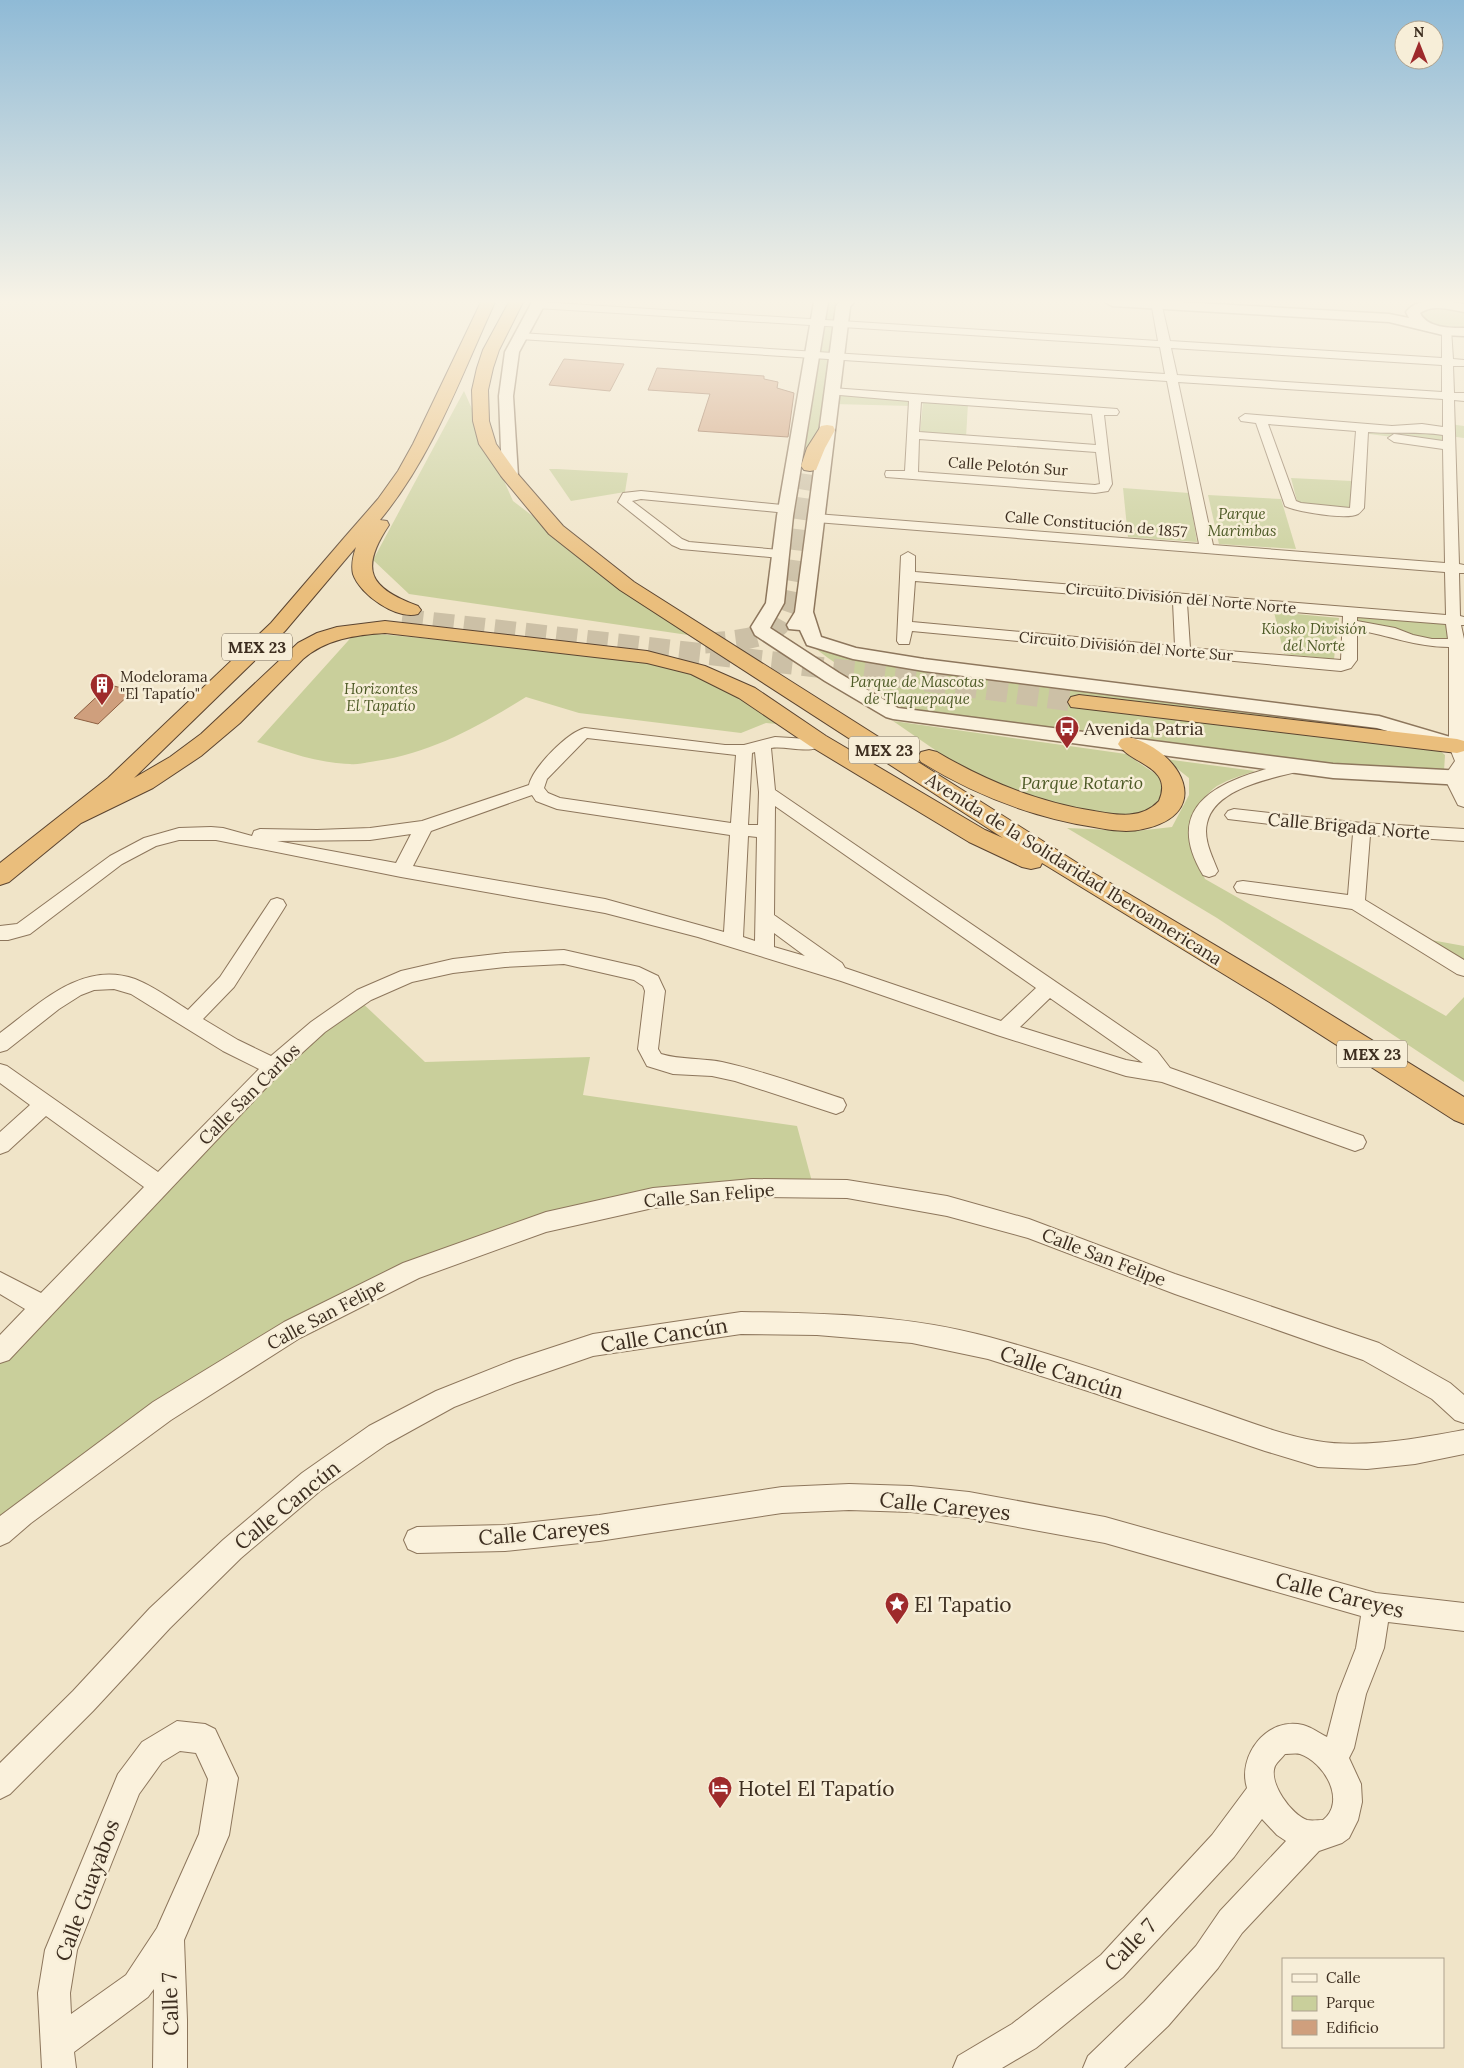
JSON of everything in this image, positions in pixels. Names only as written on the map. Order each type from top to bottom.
[{"type":"highway","name":"MEX 23","points":[[0,876],[116,783],[278,626],[384,503],[406,472],[422,444],[443,399]]},
{"type":"highway","name":"Avenida de la Solidaridad Iberoamericana","points":[[480,399],[481,421],[488,444],[510,476],[556,530],[627,586],[782,683],[1081,877],[1280,996],[1464,1112]]},
{"type":"highway","points":[[810,466],[816,448],[827,430]]},
{"type":"highway","points":[[162,739],[232,692],[286,647],[307,634],[332,624],[406,615],[373,590],[364,577],[362,562],[366,548],[386,516],[406,472]]},
{"type":"highway","points":[[75,817],[128,792],[190,753],[230,721],[306,647],[338,634],[362,628],[397,628],[665,660],[698,670],[730,684],[783,716],[818,741],[977,836],[1028,860],[1081,877]]},
{"type":"highway","points":[[694,628],[783,716]]},
{"type":"highway","points":[[782,683],[845,708],[898,737],[957,775],[1024,804],[1079,818],[1122,823],[1147,821],[1160,814],[1170,805],[1174,796],[1174,782],[1166,770],[1155,759],[1129,744]]},
{"type":"highway","points":[[1079,702],[1460,762]]},
{"type":"street","points":[[506,399],[510,476]]},
{"type":"street","points":[[760,626],[775,603],[780,554],[806,399]]},
{"type":"street","points":[[831,399],[851,406],[915,402]]},
{"type":"street","points":[[831,399],[1113,412]]},
{"type":"street","points":[[760,626],[774,634],[790,633],[804,612],[831,399]]},
{"type":"street","points":[[1176,399],[1207,549]]},
{"type":"street","points":[[1448,399],[1458,569],[1460,762],[1464,801]]},
{"type":"street","points":[[911,475],[915,402]]},
{"type":"street","points":[[913,435],[1102,449],[1098,411]]},
{"type":"street","points":[[1245,418],[1362,430],[1449,435],[1464,440]]},
{"type":"street","points":[[1263,420],[1262,423],[1288,500],[1293,506],[1347,512],[1354,511],[1357,508],[1362,430]]},
{"type":"street","points":[[1449,435],[1464,426]]},
{"type":"street","name":"Calle Pelotón Sur","points":[[890,474],[1095,489],[1103,488],[1106,484],[1102,449]]},
{"type":"street","points":[[780,554],[686,546],[677,542],[625,502],[625,499],[628,496],[641,495],[787,509]]},
{"type":"street","name":"Calle Constitución de 1857","points":[[816,518],[1458,569]]},
{"type":"street","points":[[908,556],[908,576]]},
{"type":"street","name":"Circuito División del Norte Norte","points":[[908,576],[1180,598],[1350,618],[1459,621]]},
{"type":"street","name":"Circuito División del Norte Sur","points":[[908,576],[904,633],[1183,651],[1334,666],[1346,665],[1349,660],[1350,618]]},
{"type":"street","points":[[1180,598],[1183,651]]},
{"type":"street","points":[[804,612],[809,622],[810,638],[814,641],[853,653],[924,665],[1379,722],[1460,762]]},
{"type":"street","points":[[1350,618],[1409,639],[1432,643],[1460,643]]},
{"type":"street","points":[[760,626],[762,632],[893,713],[1333,771],[1460,762]]},
{"type":"street","points":[[765,831],[739,830],[557,803],[542,797],[536,788],[539,777],[578,736],[585,733],[725,750],[744,750],[775,742],[809,744],[818,741]]},
{"type":"street","points":[[763,745],[767,792],[764,952]]},
{"type":"street","points":[[734,942],[744,750]]},
{"type":"street","points":[[1208,871],[1196,839],[1197,822],[1208,803],[1220,791],[1256,777],[1298,766]]},
{"type":"street","points":[[0,932],[8,933],[23,929],[116,860],[150,842],[179,834],[317,836],[370,834],[424,827],[536,788]]},
{"type":"street","points":[[767,792],[1150,1057],[1163,1074]]},
{"type":"street","name":"Calle Brigada Norte","points":[[1234,815],[1362,829],[1464,835]]},
{"type":"street","points":[[401,871],[424,827]]},
{"type":"street","points":[[1356,903],[1362,829]]},
{"type":"street","points":[[211,834],[401,871],[605,906],[847,976],[1004,1030],[1126,1068],[1163,1074],[1355,1142]]},
{"type":"street","points":[[304,853],[317,836]]},
{"type":"street","points":[[1243,887],[1356,903],[1464,969]]},
{"type":"street","points":[[190,1020],[227,982],[278,905]]},
{"type":"street","points":[[764,917],[847,976]]},
{"type":"street","name":"Calle San Carlos","points":[[0,1352],[274,1066],[318,1027],[364,995],[408,976],[471,964],[564,957],[639,974],[651,980],[656,991],[648,1049],[654,1060],[673,1066],[712,1068],[735,1072],[836,1106]]},
{"type":"street","points":[[0,1044],[66,994],[86,985],[100,982],[122,982],[190,1020],[250,1057],[274,1066]]},
{"type":"street","points":[[1004,1030],[1049,987]]},
{"type":"street","points":[[0,1072],[160,1186]]},
{"type":"street","points":[[0,1145],[45,1104]]},
{"type":"street","name":"Calle San Felipe","points":[[0,1533],[22,1514],[162,1411],[292,1330],[410,1270],[546,1222],[653,1198],[752,1188],[847,1190],[947,1206],[1029,1228],[1175,1284],[1370,1351],[1441,1392],[1464,1411]]},
{"type":"street","points":[[0,1282],[43,1307]]},
{"type":"street","name":"Calle Cancún","points":[[0,1784],[83,1701],[160,1618],[232,1549],[311,1482],[378,1435],[445,1399],[514,1372],[594,1345],[741,1323],[817,1324],[912,1332],[997,1351],[1094,1381],[1265,1439],[1318,1454],[1367,1456],[1416,1451],[1464,1442]]},
{"type":"street","name":"Calle Careyes","points":[[417,1540],[505,1538],[600,1528],[782,1500],[849,1497],[911,1499],[969,1505],[1105,1530],[1376,1608],[1464,1617]]},
{"type":"street","points":[[1326,1753],[1338,1748],[1352,1694],[1370,1648],[1376,1608]]},
{"type":"street","name":"Calle Guayabos","points":[[57,2057],[54,1993],[61,1950],[128,1784],[152,1752],[177,1736],[205,1739],[223,1778],[214,1835],[168,1939]]},
{"type":"street","points":[[1301,1739],[1326,1753],[1343,1776],[1349,1798],[1343,1821],[1330,1834],[1312,1836],[1297,1832],[1281,1820],[1270,1807],[1263,1792],[1260,1772],[1264,1754],[1278,1741],[1301,1739]]},
{"type":"street","name":"Calle 7","points":[[970,2068],[1024,2036],[1112,1966],[1223,1846],[1263,1792]]},
{"type":"street","points":[[1100,2068],[1156,2014],[1208,1957],[1231,1922],[1312,1836]]},
{"type":"street","points":[[57,2057],[137,1986],[168,1939]]},
{"type":"street","name":"Calle 7","points":[[168,1939],[172,2039],[170,2068]]},
{"type":"green space","points":[[460,399],[467,399],[513,501],[688,635],[409,594],[373,560]]},
{"type":"green space","points":[[807,399],[832,399],[827,430],[798,462]]},
{"type":"green space","points":[[833,399],[915,399],[912,406],[833,404]]},
{"type":"green space","points":[[923,401],[968,404],[966,437],[920,433]]},
{"type":"green space","points":[[1449,424],[1464,426],[1464,438],[1449,436],[1445,444],[1362,433],[1362,427],[1448,432]]},
{"type":"green space","points":[[549,469],[628,473],[625,492],[571,501]]},
{"type":"green space","points":[[1291,478],[1352,481],[1351,509],[1298,505]]},
{"type":"green space","points":[[1123,488],[1189,493],[1197,542],[1128,537]]},
{"type":"green space","name":"Parque Marimbas","points":[[1208,495],[1281,499],[1296,549],[1219,544]]},
{"type":"green space","name":"Kiosko División del Norte","points":[[1274,612],[1339,618],[1334,659],[1284,654]]},
{"type":"green space","points":[[1350,612],[1447,620],[1456,643],[1426,642],[1354,622]]},
{"type":"green space","name":"Horizontes El Tapatío","points":[[356,632],[665,660],[730,684],[788,725],[766,723],[741,733],[579,713],[526,697],[473,728],[436,745],[397,757],[363,763],[338,763],[314,759],[257,742]]},
{"type":"green space","name":"Parque de Mascotas de Tlaquepaque","points":[[811,645],[1377,727],[1427,740],[1445,755],[1444,771],[1336,766],[907,711]]},
{"type":"green space","name":"Parque Rotario","points":[[893,721],[1126,754],[1160,777],[1163,798],[1151,809],[1124,818],[1079,815],[967,772]]},
{"type":"green space","points":[[1165,759],[1255,771],[1233,778],[1217,786],[1202,800],[1195,811],[1191,821],[1191,843],[1205,879],[1446,1016],[1464,997],[1464,1082],[1217,918],[1067,828],[1136,831],[1172,827],[1189,795],[1189,778]]},
{"type":"green space","points":[[1431,940],[1464,946],[1464,960]]},
{"type":"green space","points":[[358,999],[425,1062],[590,1057],[583,1095],[797,1126],[814,1189],[573,1216],[367,1292],[194,1391],[0,1546],[0,1352],[262,1080]]},
{"type":"building","points":[[709,399],[793,399],[788,437],[698,431]]},
{"type":"building","name":"Modelorama \"El Tapatío\"","points":[[114,686],[133,691],[98,724],[74,718],[106,688]]},
{"type":"tunnel","points":[[803,514],[810,466]]},
{"type":"tunnel","points":[[705,643],[754,637],[764,634],[779,625],[789,604],[803,513]]},
{"type":"tunnel","points":[[402,619],[860,672],[1079,702]]},
{"type":"place","name":"Modelorama \"El Tapatío\"","points":[[102,706]]},
{"type":"place","name":"Avenida Patria","points":[[1067,749]]},
{"type":"place","name":"El Tapatio","points":[[897,1625]]},
{"type":"place","name":"Hotel El Tapatío","points":[[720,1809]]}]
